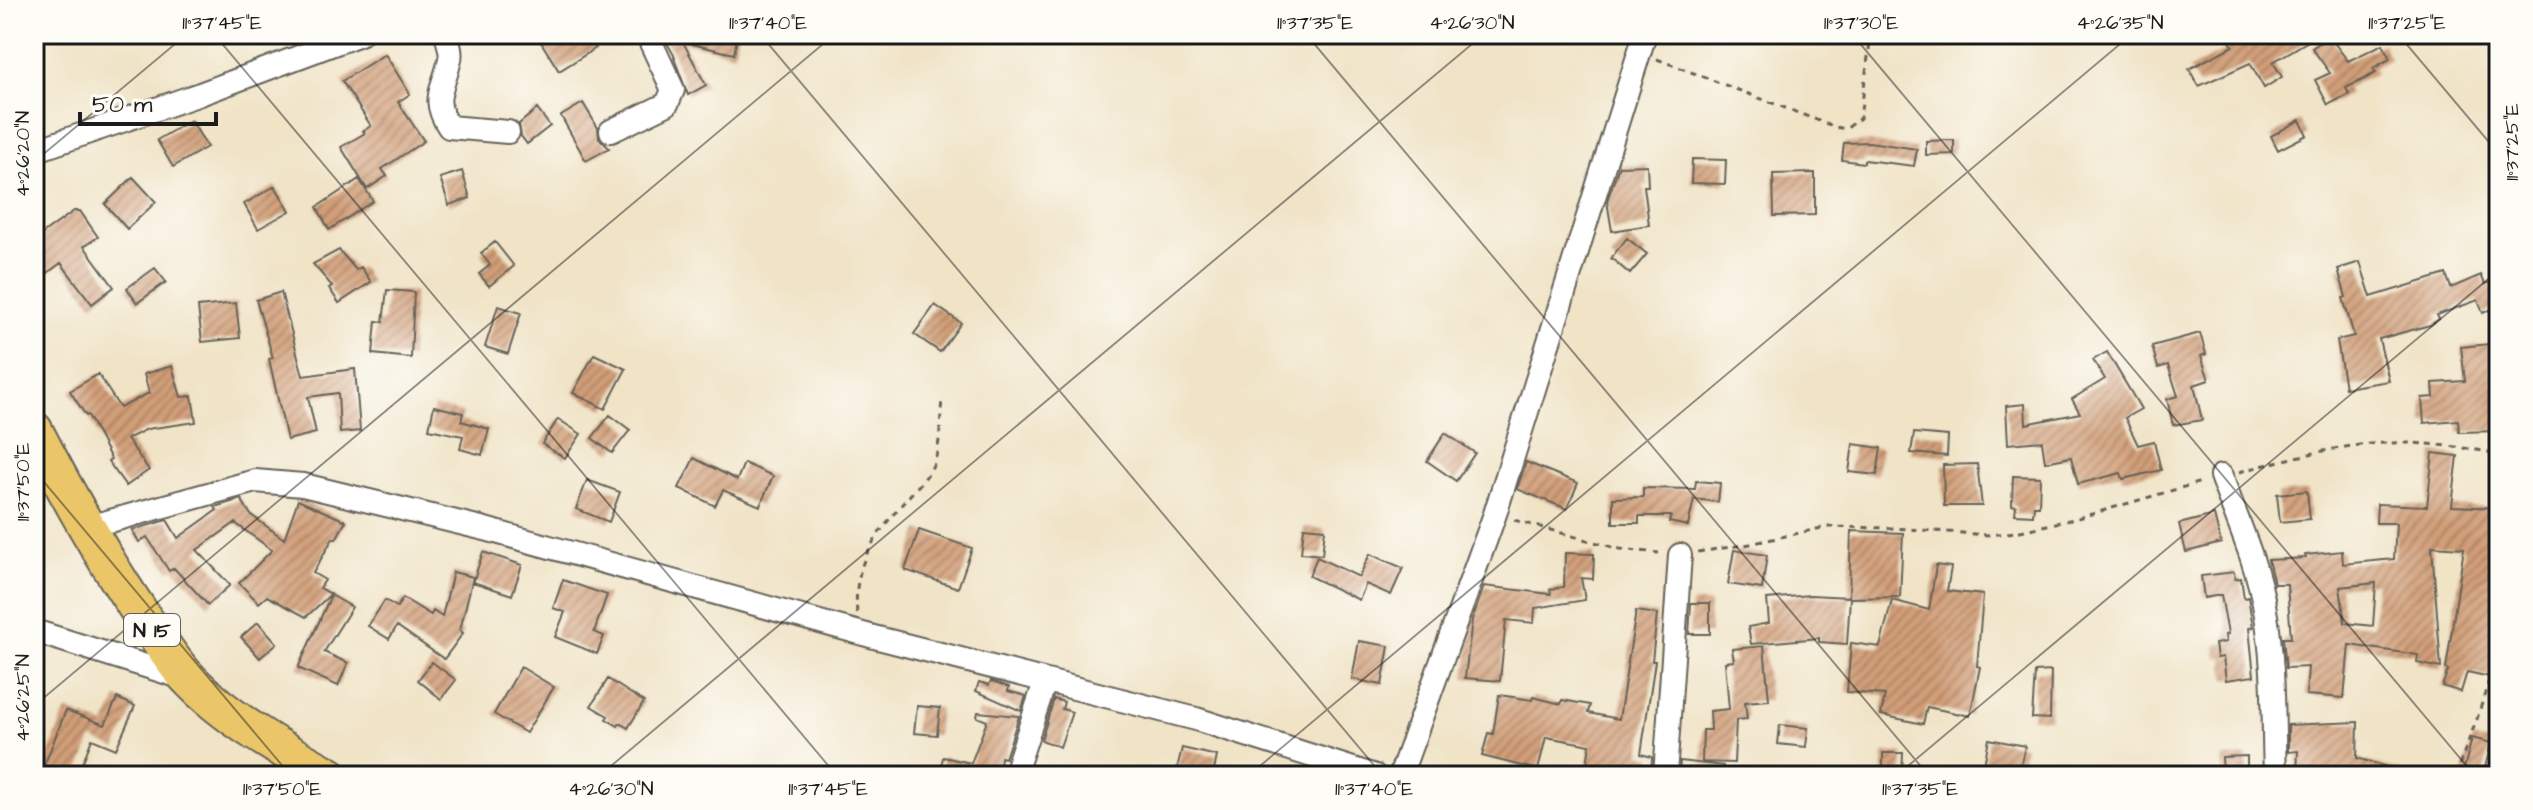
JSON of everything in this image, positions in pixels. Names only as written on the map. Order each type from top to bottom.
[{"type":"highway","name":"N 15","points":[[34,430],[85,528],[189,679],[227,711],[286,752],[330,776]]},
{"type":"street","points":[[34,151],[214,89],[360,34]]},
{"type":"street","points":[[446,34],[452,56],[441,85],[439,112],[449,127],[508,132]]},
{"type":"street","points":[[611,131],[667,104],[673,90],[647,34]]},
{"type":"street","points":[[1400,776],[1495,514],[1642,43]]},
{"type":"street","points":[[2221,476],[2253,564],[2265,608],[2275,776]]},
{"type":"street","points":[[85,528],[255,481],[293,484],[485,529],[1045,682],[1196,719],[1375,776]]},
{"type":"street","points":[[1665,776],[1680,555]]},
{"type":"street","points":[[34,631],[189,679]]},
{"type":"street","points":[[1014,776],[1045,682]]},
{"type":"path","points":[[1642,43],[1835,127],[1846,129],[1860,118],[1871,34]]},
{"type":"path","points":[[859,631],[855,594],[859,570],[878,532],[934,463],[942,399]]},
{"type":"path","points":[[1495,514],[1620,549],[1680,555],[1826,527],[1989,535],[2016,532],[2078,518],[2221,476],[2386,443],[2452,447],[2499,454]]},
{"type":"path","points":[[2455,776],[2499,648]]},
{"type":"building","points":[[536,34],[587,34],[596,48],[559,71]]},
{"type":"building","points":[[662,34],[738,34],[734,54],[683,42],[706,85],[688,95],[675,57]]},
{"type":"building","points":[[2225,34],[2320,34],[2273,62],[2282,77],[2264,88],[2250,63],[2199,86],[2189,69],[2233,46]]},
{"type":"building","points":[[2329,36],[2348,61],[2383,44],[2390,59],[2373,68],[2376,73],[2346,88],[2349,94],[2328,105],[2315,80],[2330,73],[2312,48]]},
{"type":"building","points":[[385,54],[410,94],[398,102],[424,141],[382,169],[387,176],[367,189],[341,147],[371,126],[342,81]]},
{"type":"building","points":[[583,103],[598,128],[599,138],[609,148],[586,161],[561,116]]},
{"type":"building","points":[[537,109],[550,126],[527,144],[521,136],[519,124]]},
{"type":"building","points":[[191,120],[207,147],[173,167],[157,140]]},
{"type":"building","points":[[2300,120],[2307,135],[2278,150],[2271,136]]},
{"type":"building","points":[[1954,140],[1954,154],[1926,155],[1926,141]]},
{"type":"building","points":[[1869,142],[1917,149],[1914,166],[1842,160],[1844,143]]},
{"type":"building","points":[[1692,159],[1726,160],[1725,184],[1691,183]]},
{"type":"building","points":[[1647,165],[1648,186],[1644,186],[1649,225],[1612,231],[1607,201],[1619,166]]},
{"type":"building","points":[[462,171],[470,198],[449,205],[440,178]]},
{"type":"building","points":[[1815,173],[1815,215],[1774,216],[1773,174]]},
{"type":"building","points":[[133,177],[156,202],[127,229],[105,204]]},
{"type":"building","points":[[359,179],[373,201],[329,230],[317,207]]},
{"type":"building","points":[[275,186],[290,211],[258,229],[244,204]]},
{"type":"building","points":[[74,211],[80,211],[98,237],[84,246],[114,287],[92,304],[61,263],[34,283],[34,240]]},
{"type":"building","points":[[1627,238],[1647,254],[1630,274],[1611,258]]},
{"type":"building","points":[[495,242],[514,266],[489,286],[479,274],[490,265],[481,253]]},
{"type":"building","points":[[339,250],[356,270],[361,267],[371,282],[339,303],[329,288],[332,286],[313,264]]},
{"type":"building","points":[[2360,262],[2371,297],[2446,274],[2451,288],[2481,275],[2485,284],[2496,280],[2499,306],[2483,313],[2478,300],[2437,315],[2439,319],[2430,325],[2379,339],[2389,381],[2345,388],[2337,340],[2354,336],[2338,269]]},
{"type":"building","points":[[155,268],[166,282],[137,303],[127,288]]},
{"type":"building","points":[[387,290],[414,292],[411,358],[373,354],[376,321],[383,322]]},
{"type":"building","points":[[281,292],[303,376],[355,369],[360,431],[340,433],[338,393],[308,397],[316,433],[287,440],[269,359],[273,358],[256,300]]},
{"type":"building","points":[[236,303],[240,338],[202,342],[198,307]]},
{"type":"building","points":[[935,305],[961,323],[940,352],[914,334]]},
{"type":"building","points":[[498,306],[521,313],[508,354],[485,347]]},
{"type":"building","points":[[2200,333],[2206,354],[2201,356],[2209,380],[2194,385],[2202,420],[2173,425],[2167,399],[2178,396],[2168,365],[2158,368],[2152,346]]},
{"type":"building","points":[[2489,344],[2494,387],[2499,386],[2499,431],[2459,432],[2458,420],[2424,423],[2422,398],[2434,397],[2433,383],[2465,381],[2461,347]]},
{"type":"building","points":[[2107,352],[2141,409],[2125,418],[2138,445],[2154,441],[2161,470],[2123,479],[2121,473],[2078,484],[2071,457],[2045,462],[2042,441],[2008,444],[2006,406],[2025,404],[2026,424],[2080,413],[2072,399],[2105,379],[2093,360]]},
{"type":"building","points":[[594,354],[626,369],[605,409],[573,393]]},
{"type":"building","points":[[172,366],[181,397],[192,396],[196,422],[147,429],[127,439],[149,470],[126,486],[108,461],[111,459],[88,415],[70,391],[98,374],[120,408],[149,393],[144,374]]},
{"type":"building","points":[[434,406],[463,413],[461,421],[489,429],[482,455],[460,449],[463,436],[429,429]]},
{"type":"building","points":[[610,415],[630,430],[612,453],[592,438]]},
{"type":"building","points":[[558,419],[581,434],[565,458],[542,444]]},
{"type":"building","points":[[1445,433],[1475,453],[1456,481],[1427,461]]},
{"type":"building","points":[[1914,433],[1948,436],[1947,456],[1911,453]]},
{"type":"building","points":[[1853,444],[1881,448],[1877,475],[1849,472]]},
{"type":"building","points":[[2433,453],[2458,456],[2452,506],[2499,508],[2499,679],[2467,672],[2461,692],[2442,686],[2448,670],[2464,548],[2432,546],[2441,668],[2417,663],[2418,655],[2349,645],[2344,698],[2306,695],[2308,667],[2286,668],[2283,638],[2291,638],[2287,584],[2274,584],[2268,560],[2306,558],[2305,555],[2342,551],[2343,564],[2394,559],[2396,523],[2376,523],[2377,504],[2427,506]],"holes":[[[2376,583],[2373,626],[2345,623],[2340,587]]]},
{"type":"building","points":[[694,458],[737,480],[744,463],[773,476],[760,506],[723,490],[715,506],[679,488]]},
{"type":"building","points":[[1526,462],[1578,483],[1567,509],[1517,489]]},
{"type":"building","points":[[1977,464],[1982,506],[1944,506],[1943,465]]},
{"type":"building","points":[[2013,476],[2040,477],[2039,506],[2034,506],[2033,515],[2015,514],[2016,506],[2012,505]]},
{"type":"building","points":[[587,480],[620,492],[609,522],[576,509]]},
{"type":"building","points":[[1696,481],[1720,483],[1718,502],[1694,499],[1688,526],[1669,522],[1671,516],[1639,516],[1639,523],[1613,523],[1613,498],[1643,497],[1643,488],[1695,489]]},
{"type":"building","points":[[2307,491],[2310,519],[2280,522],[2277,494]]},
{"type":"building","points":[[241,499],[251,515],[284,539],[298,500],[346,521],[313,573],[325,580],[320,588],[331,594],[306,617],[267,596],[259,603],[239,583],[272,550],[235,523],[197,550],[230,585],[208,605],[174,568],[169,571],[147,537],[139,542],[132,530],[167,520],[178,538],[217,510],[215,507]]},
{"type":"building","points":[[2214,515],[2221,543],[2186,552],[2179,524]]},
{"type":"building","points":[[1304,527],[1325,529],[1322,555],[1301,553]]},
{"type":"building","points":[[919,530],[972,548],[958,588],[905,570]]},
{"type":"building","points":[[1851,531],[1903,533],[1900,597],[1850,598],[1847,644],[1819,642],[1819,638],[1751,644],[1748,627],[1769,623],[1767,599],[1810,595],[1849,597]]},
{"type":"building","points":[[1734,550],[1767,555],[1762,589],[1728,584]]},
{"type":"building","points":[[483,552],[522,565],[512,595],[473,582]]},
{"type":"building","points":[[1565,553],[1594,554],[1593,579],[1581,578],[1585,600],[1535,608],[1534,623],[1506,620],[1500,681],[1465,678],[1472,620],[1484,586],[1551,594],[1550,589],[1564,587]]},
{"type":"building","points":[[1370,554],[1403,568],[1391,595],[1366,584],[1359,600],[1309,576],[1317,557],[1359,577]]},
{"type":"building","points":[[1936,565],[1951,567],[1947,591],[1983,595],[1977,666],[1980,667],[1970,716],[1927,707],[1923,724],[1881,715],[1885,695],[1847,692],[1851,643],[1880,647],[1892,600],[1929,610]]},
{"type":"building","points":[[453,572],[473,577],[460,630],[463,633],[444,659],[397,626],[389,639],[368,626],[385,600],[397,607],[403,598],[431,615],[433,611],[442,617]]},
{"type":"building","points":[[2234,572],[2235,579],[2241,578],[2244,598],[2248,597],[2253,627],[2249,628],[2254,676],[2226,680],[2223,657],[2217,658],[2215,644],[2226,642],[2225,635],[2228,634],[2221,595],[2204,598],[2201,576]]},
{"type":"building","points":[[563,580],[607,595],[594,632],[604,636],[597,654],[555,637],[565,612],[553,608]]},
{"type":"building","points":[[331,595],[352,607],[324,652],[348,663],[338,686],[298,668]]},
{"type":"building","points":[[1691,603],[1710,603],[1710,634],[1689,634]]},
{"type":"building","points":[[1636,611],[1657,614],[1652,661],[1655,661],[1641,754],[1652,757],[1651,776],[1585,776],[1590,745],[1546,737],[1538,770],[1482,756],[1488,733],[1493,734],[1499,695],[1590,705],[1588,713],[1619,719]]},
{"type":"building","points":[[258,622],[277,643],[260,658],[241,637]]},
{"type":"building","points":[[1359,641],[1389,646],[1382,685],[1352,679]]},
{"type":"building","points":[[1764,646],[1769,700],[1745,702],[1747,719],[1736,720],[1734,763],[1702,762],[1703,730],[1711,730],[1710,711],[1729,709],[1725,662],[1734,661],[1732,649]]},
{"type":"building","points":[[432,662],[456,680],[441,699],[418,680]]},
{"type":"building","points":[[521,667],[554,687],[526,733],[494,714]]},
{"type":"building","points":[[2051,671],[2050,719],[2032,718],[2035,672]]},
{"type":"building","points":[[608,679],[644,702],[628,728],[606,719],[608,716],[591,706]]},
{"type":"building","points":[[991,681],[1009,687],[1008,691],[1026,696],[1021,711],[976,691],[979,682],[989,685]]},
{"type":"building","points":[[117,698],[135,706],[116,749],[92,739],[77,776],[40,776],[66,710],[105,725]]},
{"type":"building","points":[[1054,699],[1064,702],[1062,709],[1072,712],[1060,747],[1041,740]]},
{"type":"building","points":[[917,706],[940,708],[937,735],[914,733]]},
{"type":"building","points":[[978,712],[1019,716],[1005,758],[1001,757],[999,776],[939,776],[943,757],[971,763],[987,721],[977,717]]},
{"type":"building","points":[[2358,722],[2357,758],[2403,772],[2403,776],[2297,775],[2298,751],[2288,752],[2288,725]]},
{"type":"building","points":[[1780,725],[1808,728],[1806,747],[1778,744]]},
{"type":"building","points":[[2472,738],[2491,743],[2483,776],[2462,776]]},
{"type":"building","points":[[1989,739],[2025,746],[2019,772],[1984,765]]},
{"type":"building","points":[[1182,748],[1217,756],[1213,776],[1176,773]]},
{"type":"building","points":[[1883,753],[1903,753],[1902,776],[1883,776]]},
{"type":"building","points":[[2247,756],[2247,776],[2223,776],[2222,757]]},
{"type":"building","points":[[1680,761],[1723,766],[1722,776],[1679,776]]}]
